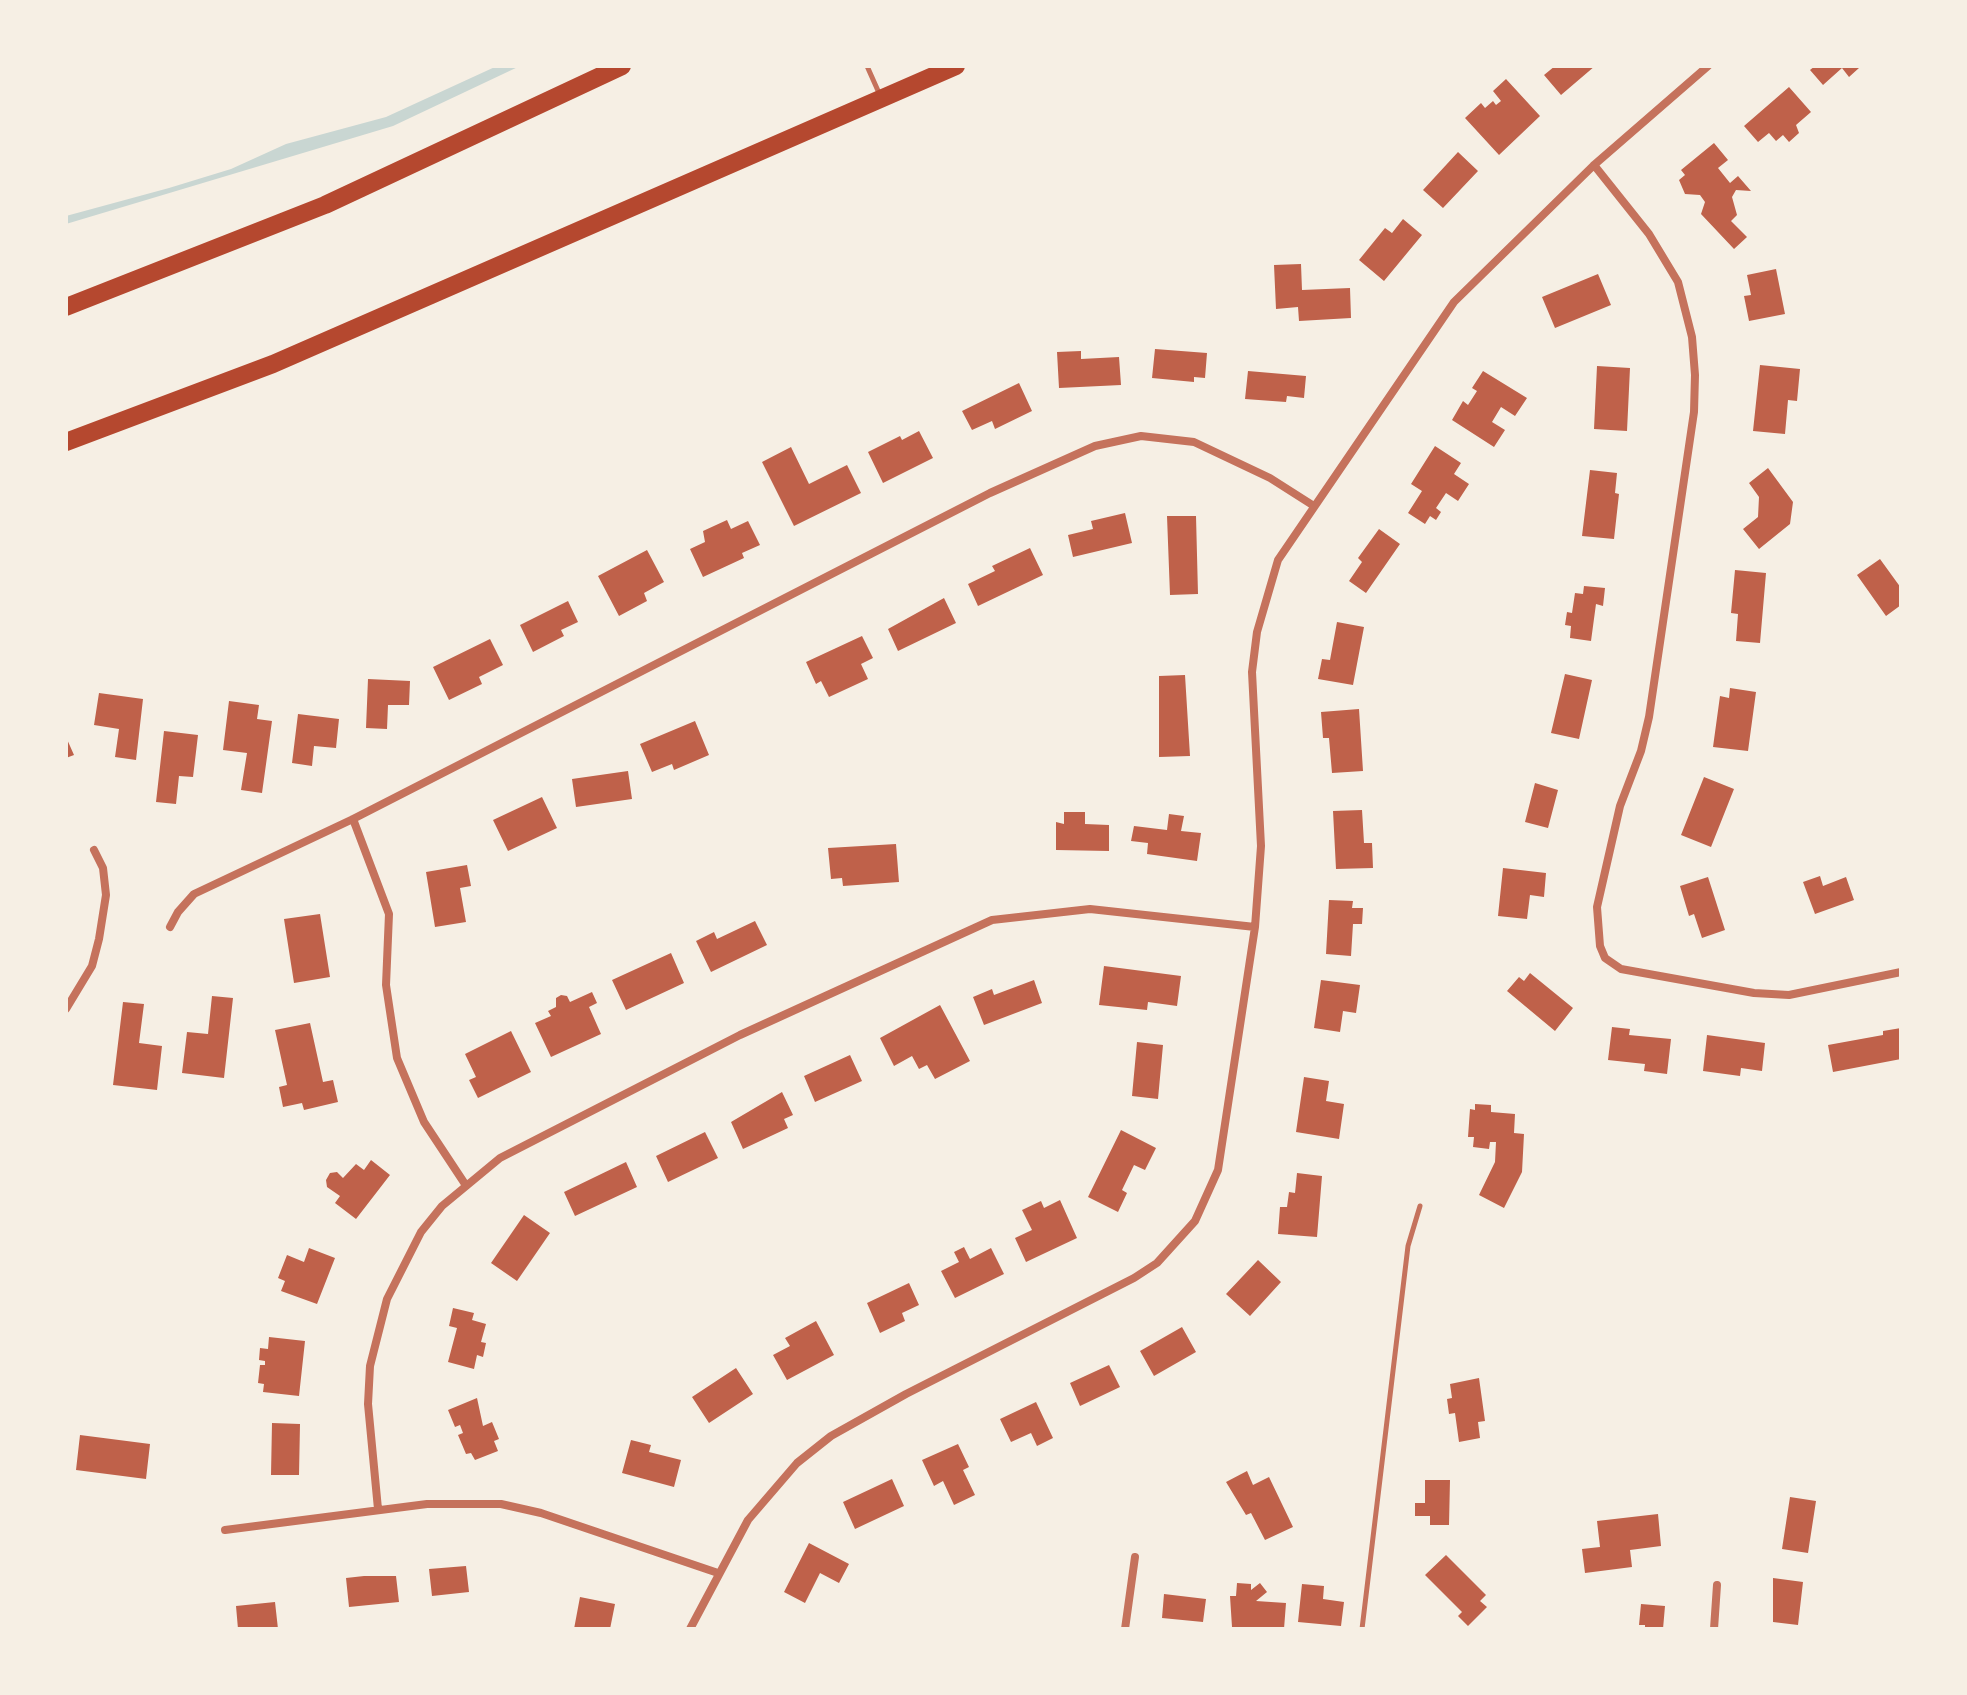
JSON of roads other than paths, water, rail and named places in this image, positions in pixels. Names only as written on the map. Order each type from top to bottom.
[{"type":"highway","points":[[66,307],[325,205],[622,66]]},
{"type":"highway","points":[[66,442],[273,364],[956,66]]},
{"type":"street","points":[[690,1629],[748,1520],[771,1490],[831,1436],[906,1394],[1134,1278],[1178,1243],[1209,1196],[1218,1170],[1255,927],[1261,846],[1260,782],[1253,712],[1257,632],[1278,560],[1454,302],[1594,165],[1708,66]]},
{"type":"street","points":[[1594,165],[1649,234],[1678,282],[1692,337],[1695,375],[1694,412],[1649,717],[1641,751],[1620,806],[1597,907],[1600,946],[1605,958],[1621,969],[1754,993],[1789,995],[1901,972]]},
{"type":"street","points":[[170,927],[194,894],[353,819],[990,493],[1095,446],[1141,436],[1194,442],[1270,478],[1314,506]]},
{"type":"street","points":[[353,819],[389,914],[386,985],[397,1058],[424,1122],[465,1184]]},
{"type":"street","points":[[66,1009],[92,966],[99,939],[106,895],[103,868],[94,850]]},
{"type":"street","points":[[378,1509],[368,1404],[376,1335],[402,1264],[421,1232],[465,1184],[500,1158],[740,1035],[992,920],[1090,909],[1255,927]]},
{"type":"street","points":[[225,1530],[378,1509],[466,1502],[501,1504],[541,1513],[718,1573]]},
{"type":"street","points":[[1125,1629],[1135,1557]]},
{"type":"street","points":[[1714,1629],[1717,1585]]},
{"type":"lane","points":[[867,66],[881,98]]},
{"type":"lane","points":[[1362,1629],[1408,1246],[1420,1206]]}]
